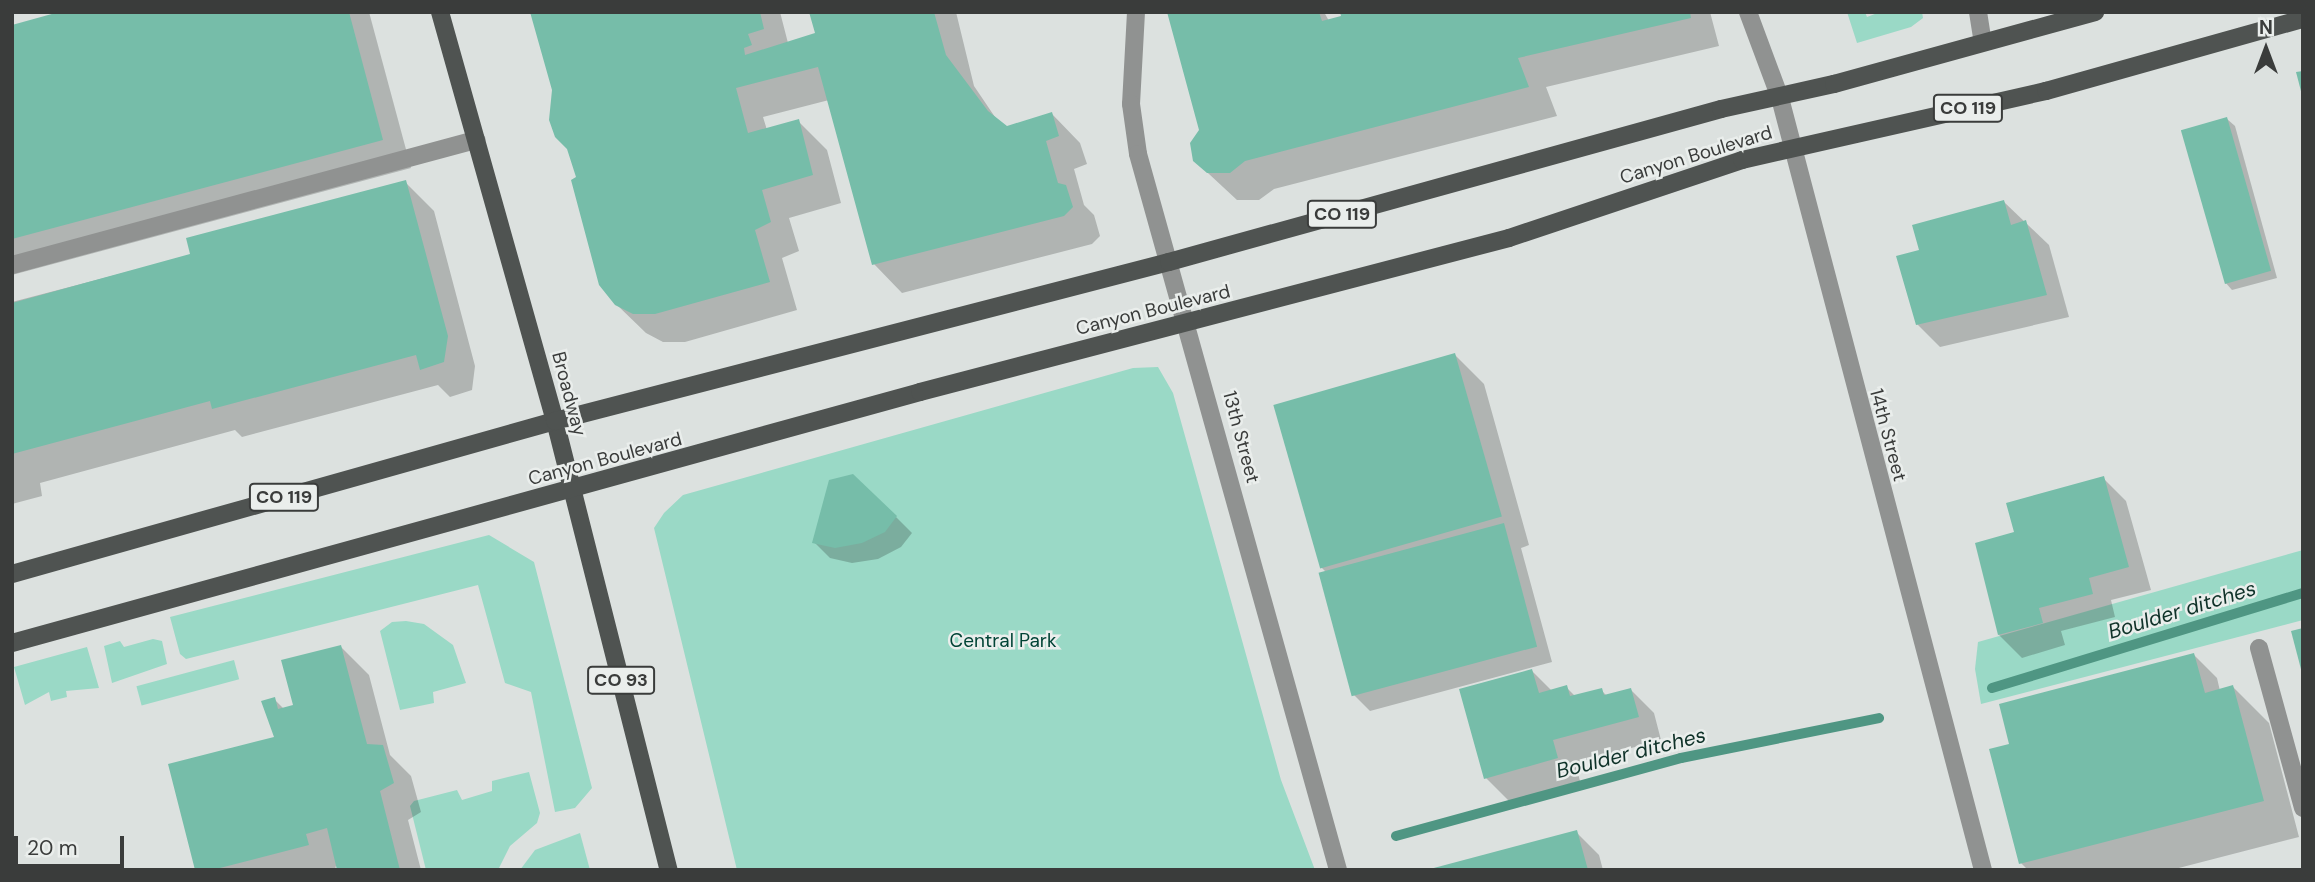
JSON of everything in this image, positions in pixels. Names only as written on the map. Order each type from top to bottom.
[{"type":"main road","name":"Broadway","points":[[440,12],[555,421],[669,870]]},
{"type":"main road","name":"Canyon Boulevard","points":[[12,574],[555,421],[1169,262],[1721,109],[1780,98],[2095,12]]},
{"type":"main road","name":"Canyon Boulevard","points":[[12,643],[573,489],[1509,238],[1794,147],[2046,91],[2303,19]]},
{"type":"street","name":"13th Street","points":[[1136,12],[1131,120],[1338,870]]},
{"type":"street","name":"14th Street","points":[[1748,12],[1780,98],[1794,147],[1983,870]]},
{"type":"street","points":[[1978,12],[1983,42]]},
{"type":"street","points":[[12,265],[476,140]]},
{"type":"street","points":[[2259,648],[2303,808]]},
{"type":"green space","points":[[1847,12],[1865,12],[1867,17],[1880,12],[1922,12],[1923,18],[1911,27],[1857,43]]},
{"type":"green space","name":"Central Park","points":[[1158,367],[1173,393],[1281,780],[1315,870],[737,870],[654,528],[664,513],[683,495],[1133,368]]},
{"type":"green space","points":[[489,535],[534,562],[592,788],[575,808],[555,812],[531,692],[505,683],[478,585],[186,659],[180,654],[170,617]]},
{"type":"green space","points":[[2303,550],[2303,620],[1981,704],[1975,669],[1978,642]]},
{"type":"green space","points":[[392,622],[424,624],[453,645],[466,683],[433,692],[434,703],[400,710],[380,631]]},
{"type":"green space","points":[[153,639],[162,641],[167,664],[112,683],[104,646],[120,641],[124,647]]},
{"type":"green space","points":[[87,647],[99,688],[66,691],[67,697],[51,701],[49,692],[25,705],[14,667]]},
{"type":"green space","points":[[234,660],[239,679],[142,705],[136,686]]},
{"type":"green space","points":[[529,772],[540,813],[537,823],[510,846],[498,870],[426,870],[410,806],[414,801],[457,790],[462,800],[492,791],[492,781]]},
{"type":"green space","points":[[580,833],[590,870],[520,870],[535,850]]},
{"type":"building","points":[[59,12],[349,12],[383,140],[12,239],[12,25]]},
{"type":"building","points":[[530,12],[760,12],[764,29],[748,34],[752,45],[744,48],[745,55],[815,33],[809,12],[934,12],[946,55],[988,111],[1007,126],[1052,112],[1059,136],[1046,141],[1058,183],[1066,185],[1073,207],[1064,216],[872,265],[818,67],[736,88],[748,133],[799,119],[813,175],[762,190],[771,222],[755,230],[770,282],[655,314],[633,314],[615,305],[599,285],[571,180],[576,177],[567,149],[555,137],[549,120],[552,90]]},
{"type":"building","points":[[1167,12],[1319,12],[1322,21],[1341,16],[1340,12],[1690,12],[1691,18],[1518,58],[1529,87],[1245,161],[1230,173],[1207,173],[1193,161],[1190,143],[1199,130]]},
{"type":"building","points":[[2303,71],[2303,95],[2302,95],[2296,72]]},
{"type":"building","points":[[2227,117],[2271,271],[2225,284],[2181,130]]},
{"type":"building","points":[[406,180],[448,336],[444,362],[420,370],[416,355],[212,409],[210,401],[12,454],[12,303],[190,254],[186,238]]},
{"type":"building","points":[[2004,200],[2011,225],[2026,220],[2047,295],[1916,325],[1896,256],[1919,250],[1912,225]]},
{"type":"building","points":[[1455,353],[1502,516],[1320,569],[1273,405]]},
{"type":"building","points":[[853,474],[897,516],[885,532],[862,543],[835,548],[812,543],[829,480]]},
{"type":"building","points":[[2104,476],[2129,567],[2089,578],[2093,594],[2039,608],[2043,623],[1998,635],[1975,543],[2014,532],[2006,503]]},
{"type":"building","points":[[1504,523],[1537,647],[1352,696],[1319,573]]},
{"type":"building","points":[[2303,628],[2303,672],[2302,673],[2291,631]]},
{"type":"building","points":[[341,645],[367,744],[383,745],[394,783],[380,791],[400,870],[337,870],[327,828],[306,834],[309,845],[212,870],[195,870],[168,764],[274,737],[261,701],[275,697],[278,709],[293,705],[281,660]]},
{"type":"building","points":[[2194,653],[2205,693],[2233,685],[2264,801],[2019,864],[1989,749],[2009,744],[1999,704]]},
{"type":"building","points":[[1532,669],[1539,693],[1567,685],[1570,696],[1602,688],[1604,695],[1631,688],[1639,717],[1553,740],[1558,758],[1484,779],[1459,689]]},
{"type":"building","points":[[1577,830],[1588,870],[1430,870],[1430,869]]},
{"type":"waterway","name":"Boulder ditches","points":[[1992,688],[2303,593]]},
{"type":"waterway","name":"Boulder ditches","points":[[1396,836],[1681,758],[1879,718]]}]
